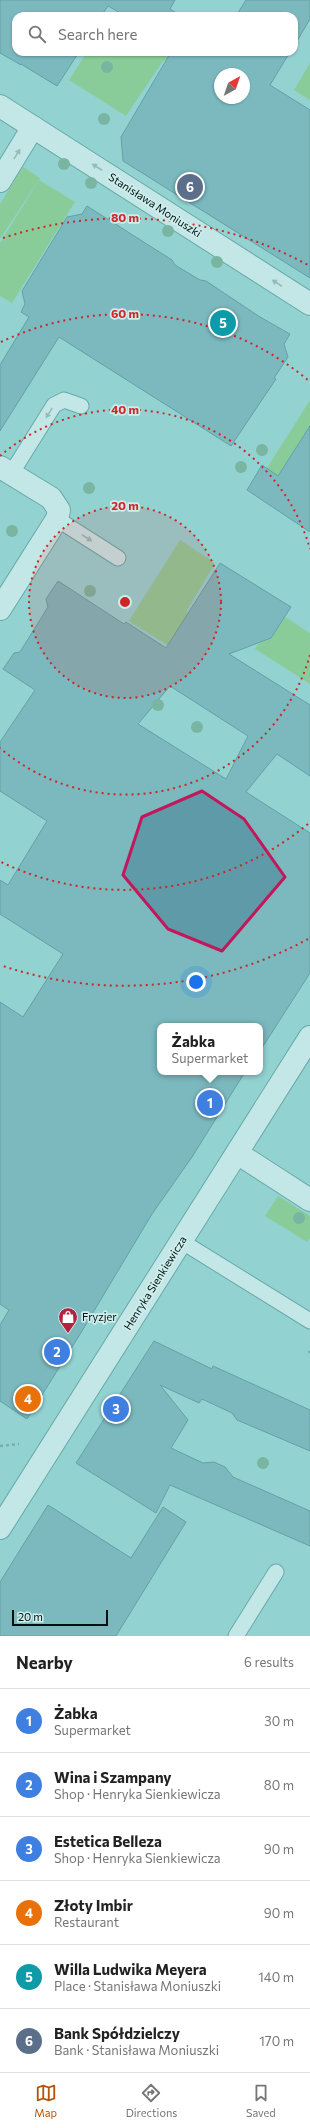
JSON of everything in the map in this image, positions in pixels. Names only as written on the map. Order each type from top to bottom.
[{"type":"street","name":"Stanisława Moniuszki","points":[[0,106],[310,304]]},
{"type":"street","points":[[0,181],[33,127]]},
{"type":"street","points":[[0,609],[57,520],[59,510],[51,498],[6,470]]},
{"type":"street","name":"Henryka Sienkiewicza","points":[[0,1528],[310,1037]]},
{"type":"street","points":[[237,1153],[310,1200]]},
{"type":"lane","points":[[6,470],[54,405],[64,400],[81,406]]},
{"type":"lane","points":[[57,520],[118,558]]},
{"type":"lane","points":[[181,1241],[310,1321]]},
{"type":"lane","points":[[236,1636],[276,1572]]},
{"type":"path","points":[[0,1446],[20,1444]]},
{"type":"highlighted area","points":[[202,791],[244,819],[285,877],[222,951],[168,929],[123,875],[142,817]]},
{"type":"green space","points":[[84,56],[173,56],[172,58],[163,61],[126,116],[69,80]]},
{"type":"green space","points":[[310,63],[310,100],[294,90]]},
{"type":"green space","points":[[23,167],[40,178],[0,239],[0,204]]},
{"type":"green space","points":[[39,180],[75,202],[12,303],[0,296],[0,243]]},
{"type":"green space","points":[[310,400],[310,426],[278,476],[267,468]]},
{"type":"green space","points":[[180,540],[215,563],[186,612],[190,614],[169,646],[129,621]]},
{"type":"green space","points":[[285,617],[310,633],[310,684],[255,649],[262,638],[266,640],[271,638]]},
{"type":"green space","points":[[278,1196],[310,1216],[310,1238],[307,1242],[265,1216]]},
{"type":"building","points":[[0,0],[175,0],[170,9],[175,12],[119,12],[108,6],[104,12],[12,12],[12,56],[76,56],[57,86],[0,53]]},
{"type":"building","points":[[246,0],[310,0],[310,19],[298,39],[298,12],[238,12]]},
{"type":"building","points":[[169,56],[288,56],[270,85],[310,110],[310,278],[123,161],[121,137]]},
{"type":"building","points":[[87,206],[172,260],[175,265],[200,280],[206,281],[260,317],[290,334],[284,344],[288,357],[274,378],[276,379],[231,446],[59,337],[0,431],[0,365],[29,317],[21,312],[25,304],[22,291],[67,217],[82,214]]},
{"type":"building","points":[[310,426],[310,532],[247,490],[262,465],[278,476]]},
{"type":"building","points":[[220,563],[291,607],[271,638],[229,654],[310,705],[310,776],[277,754],[246,792],[310,833],[310,973],[263,1046],[263,1023],[157,1023],[157,1075],[243,1075],[192,1157],[152,1214],[27,1419],[0,1401],[0,1325],[9,1310],[0,1304],[0,1002],[23,1017],[63,954],[0,914],[0,880],[8,885],[47,821],[0,791],[0,742],[35,690],[3,669],[14,653],[20,652],[48,607],[46,599],[58,581],[124,624],[126,622],[166,648]],"holes":[[[170,686],[248,736],[226,779],[138,724]]]},
{"type":"building","points":[[154,1341],[212,1369],[213,1366],[310,1410],[310,1451],[237,1420],[232,1413],[202,1399],[199,1403],[160,1385],[188,1420],[171,1448],[203,1463],[214,1462],[225,1467],[233,1477],[310,1511],[310,1546],[170,1485],[156,1513],[76,1463]]},
{"type":"building","points":[[48,1505],[131,1558],[163,1507],[186,1522],[116,1636],[0,1636],[0,1582]]},
{"type":"place","name":"Bank Spółdzielczy","points":[[190,187]]},
{"type":"place","name":"Willa Ludwika Meyera","points":[[223,323]]},
{"type":"place","name":"Żabka","points":[[210,1103]]},
{"type":"place","name":"Fryzjer","points":[[68,1334]]},
{"type":"place","name":"Wina i Szampany","points":[[57,1352]]},
{"type":"place","name":"Złoty Imbir","points":[[28,1399]]},
{"type":"place","name":"Estetica Belleza","points":[[116,1409]]}]
